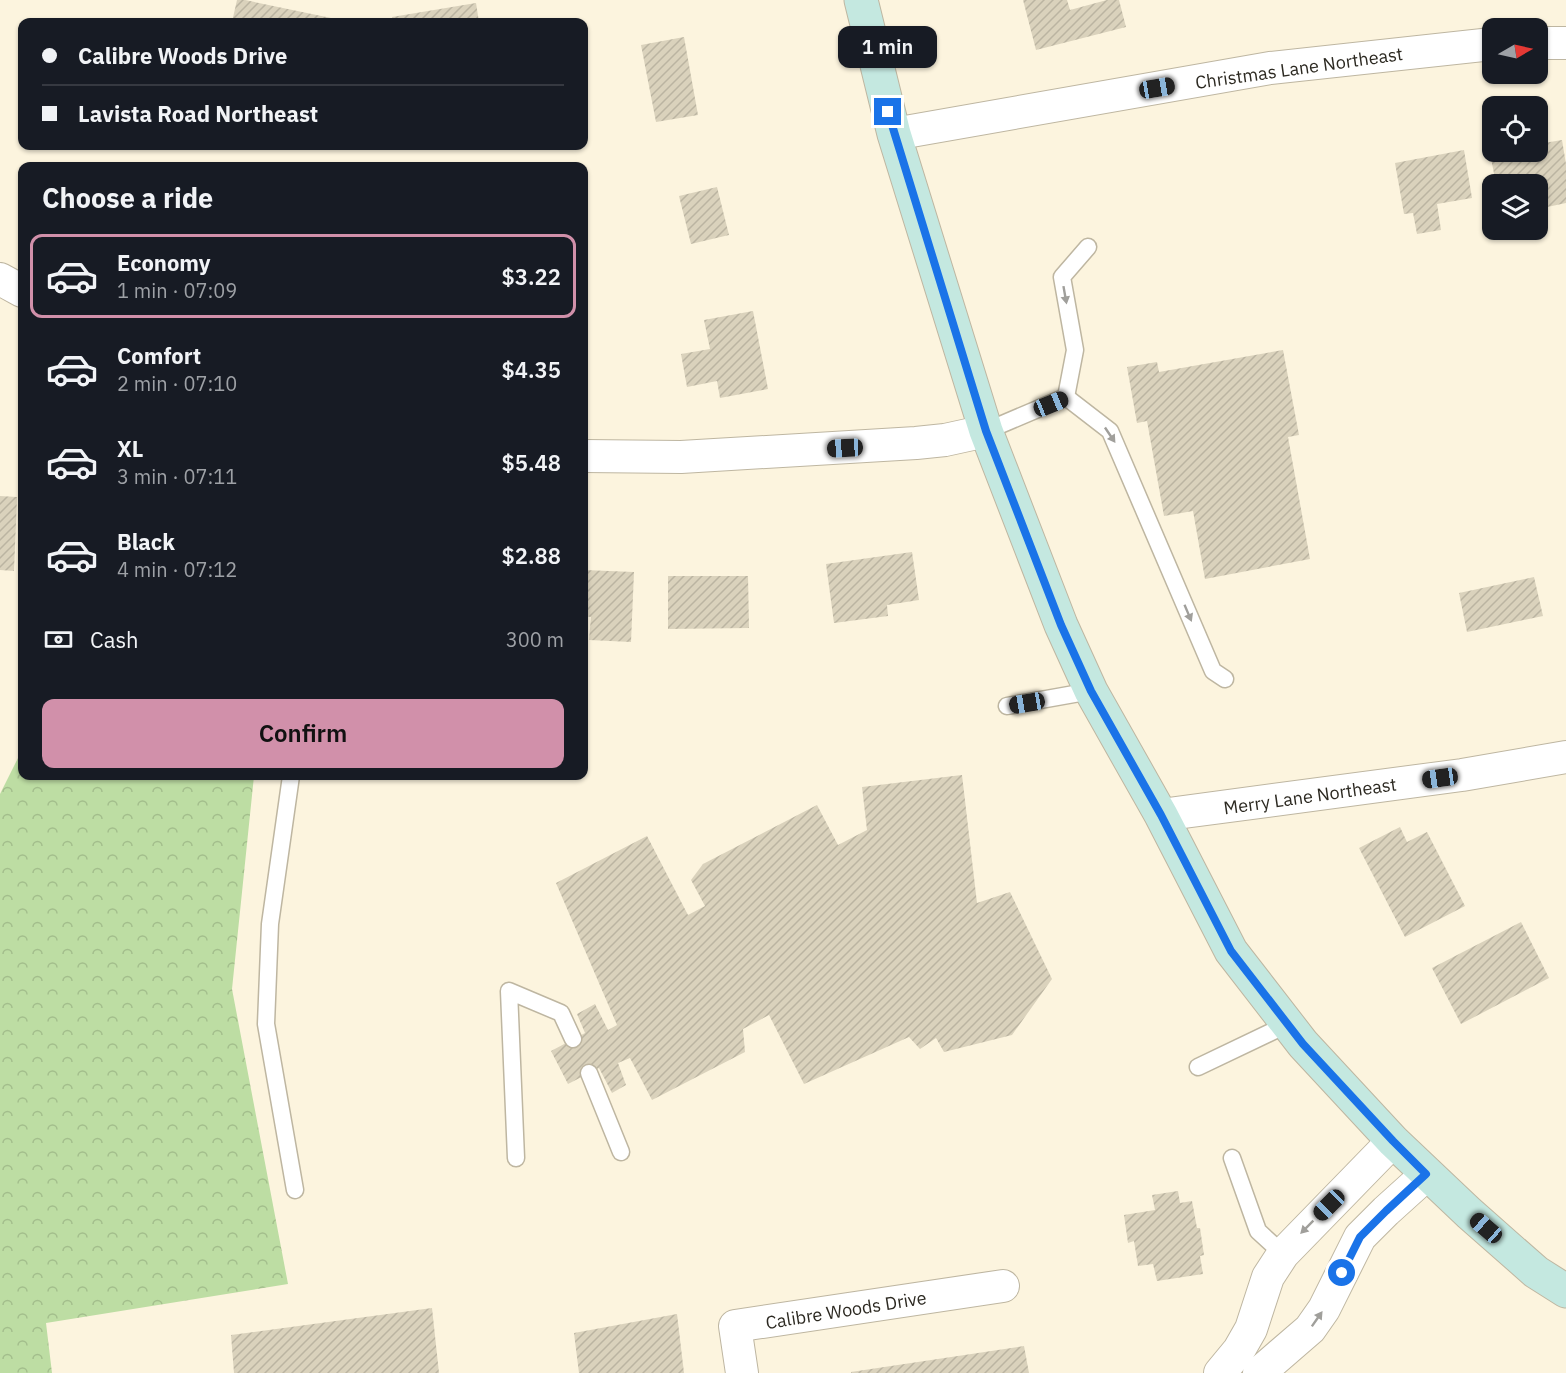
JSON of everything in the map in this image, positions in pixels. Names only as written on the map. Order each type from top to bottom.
[{"type":"main road","points":[[861,0],[894,134],[986,431],[1061,625],[1091,691],[1161,815],[1231,951],[1303,1044],[1393,1141],[1426,1174],[1536,1272],[1566,1291]]},
{"type":"street","points":[[1548,44],[1566,43]]},
{"type":"street","name":"Christmas Lane Northeast","points":[[894,134],[1270,68],[1482,45]]},
{"type":"street","points":[[0,279],[18,289]]},
{"type":"street","points":[[588,456],[681,458],[916,444],[986,431]]},
{"type":"street","name":"Merry Lane Northeast","points":[[1161,815],[1462,775],[1566,757]]},
{"type":"street","points":[[1220,1373],[1239,1350],[1251,1329],[1268,1277],[1283,1254],[1393,1141]]},
{"type":"street","points":[[1271,1366],[1310,1329],[1324,1308],[1360,1237],[1426,1174]]},
{"type":"street","name":"Calibre Woods Drive","points":[[742,1373],[735,1326],[1003,1286]]},
{"type":"lane","points":[[1066,397],[1075,351],[1062,277],[1088,247]]},
{"type":"lane","points":[[986,431],[1066,397]]},
{"type":"lane","points":[[1066,397],[1110,431],[1213,671],[1225,679]]},
{"type":"lane","points":[[1007,706],[1091,691]]},
{"type":"lane","points":[[290,780],[270,924],[266,1024],[295,1190]]},
{"type":"lane","points":[[516,1158],[509,991],[561,1013],[573,1039]]},
{"type":"lane","points":[[1198,1067],[1288,1024]]},
{"type":"lane","points":[[589,1073],[621,1152]]},
{"type":"lane","points":[[1232,1158],[1258,1231],[1283,1254]]},
{"type":"green space","points":[[18,758],[18,780],[254,780],[232,989],[288,1284],[46,1323],[52,1373],[0,1373],[0,794]]},
{"type":"building","points":[[237,0],[245,0],[331,18],[233,18]]},
{"type":"building","points":[[1023,0],[1067,0],[1070,10],[1107,0],[1119,0],[1126,27],[1036,50]]},
{"type":"building","points":[[476,3],[478,18],[392,18]]},
{"type":"building","points":[[684,37],[698,115],[656,122],[641,45]]},
{"type":"building","points":[[1562,140],[1566,164],[1566,203],[1548,207],[1548,174],[1494,174],[1492,162],[1548,162],[1548,142]]},
{"type":"building","points":[[1464,150],[1472,198],[1437,204],[1441,230],[1417,234],[1413,213],[1404,214],[1395,163]]},
{"type":"building","points":[[717,187],[729,235],[691,244],[679,196]]},
{"type":"building","points":[[753,311],[768,389],[720,398],[717,381],[687,387],[681,354],[710,349],[704,320]]},
{"type":"building","points":[[1283,350],[1299,435],[1288,437],[1310,559],[1205,579],[1193,511],[1164,516],[1147,421],[1137,423],[1127,367],[1157,362],[1159,372]]},
{"type":"building","points":[[0,496],[17,497],[14,571],[0,570]]},
{"type":"building","points":[[912,552],[919,600],[887,605],[888,616],[834,623],[826,564]]},
{"type":"building","points":[[588,570],[634,572],[631,642],[589,640],[591,617],[588,617]]},
{"type":"building","points":[[668,576],[748,576],[749,628],[668,629]]},
{"type":"building","points":[[1534,577],[1543,616],[1467,632],[1459,593]]},
{"type":"building","points":[[962,775],[977,903],[1010,892],[1052,979],[1012,1035],[944,1052],[936,1038],[920,1049],[909,1037],[804,1084],[769,1015],[743,1029],[745,1052],[652,1100],[630,1058],[618,1063],[626,1085],[612,1093],[599,1068],[568,1084],[551,1051],[585,1033],[577,1014],[595,1004],[608,1030],[617,1025],[556,883],[647,836],[688,915],[705,906],[691,880],[703,864],[817,805],[838,845],[867,830],[862,787]]},
{"type":"building","points":[[1400,827],[1407,842],[1427,832],[1465,906],[1405,937],[1359,848]]},
{"type":"building","points":[[1521,922],[1549,978],[1461,1024],[1432,968]]},
{"type":"building","points":[[1178,1191],[1180,1203],[1192,1201],[1197,1228],[1200,1228],[1204,1255],[1200,1256],[1203,1274],[1157,1281],[1153,1264],[1138,1266],[1134,1241],[1128,1243],[1124,1215],[1155,1210],[1152,1195]]},
{"type":"building","points":[[432,1308],[439,1373],[234,1373],[231,1335]]},
{"type":"building","points":[[677,1314],[684,1373],[579,1373],[574,1333]]},
{"type":"building","points":[[1024,1346],[1029,1373],[851,1373],[851,1372]]},
{"type":"route","points":[[888,112],[986,431],[1061,625],[1091,691],[1161,815],[1231,951],[1303,1044],[1426,1174],[1360,1237],[1342,1273]]}]
